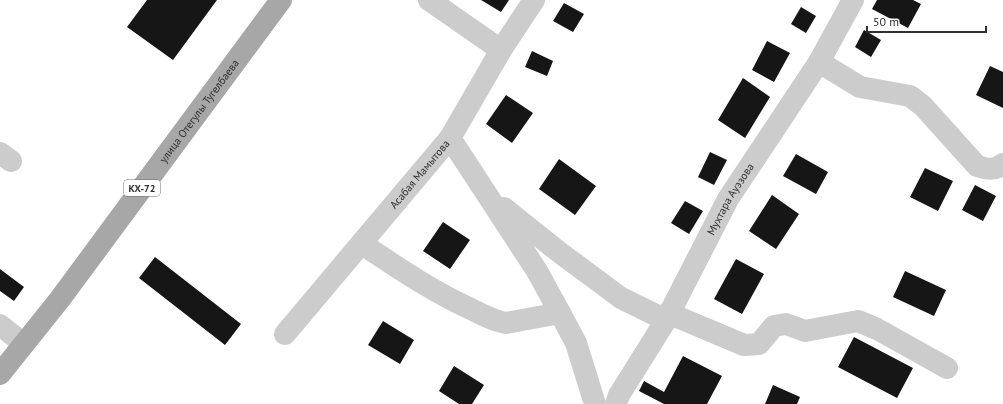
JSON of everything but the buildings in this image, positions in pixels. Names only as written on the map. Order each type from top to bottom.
[{"type":"main road","name":"улица Отегулы Тугелбаева","points":[[0,374],[69,286],[281,0]]},
{"type":"street","points":[[429,0],[501,50]]},
{"type":"street","name":"Асабая Мамытова","points":[[285,334],[450,138],[501,50],[534,0]]},
{"type":"street","name":"Мухтара Ауэзова","points":[[616,404],[619,395],[667,316],[728,199],[819,62],[853,0]]},
{"type":"street","points":[[819,62],[860,86],[910,96],[923,106],[977,166],[996,169],[1003,164]]},
{"type":"street","points":[[450,138],[537,271],[576,343],[596,404]]},
{"type":"street","points":[[488,196],[559,252],[621,298],[744,345],[759,344],[774,326],[786,324],[805,331],[858,321],[877,329],[947,368]]},
{"type":"street","points":[[362,244],[420,282],[455,302],[498,322],[506,323],[560,313]]},
{"type":"street","points":[[0,325],[24,344]]}]
